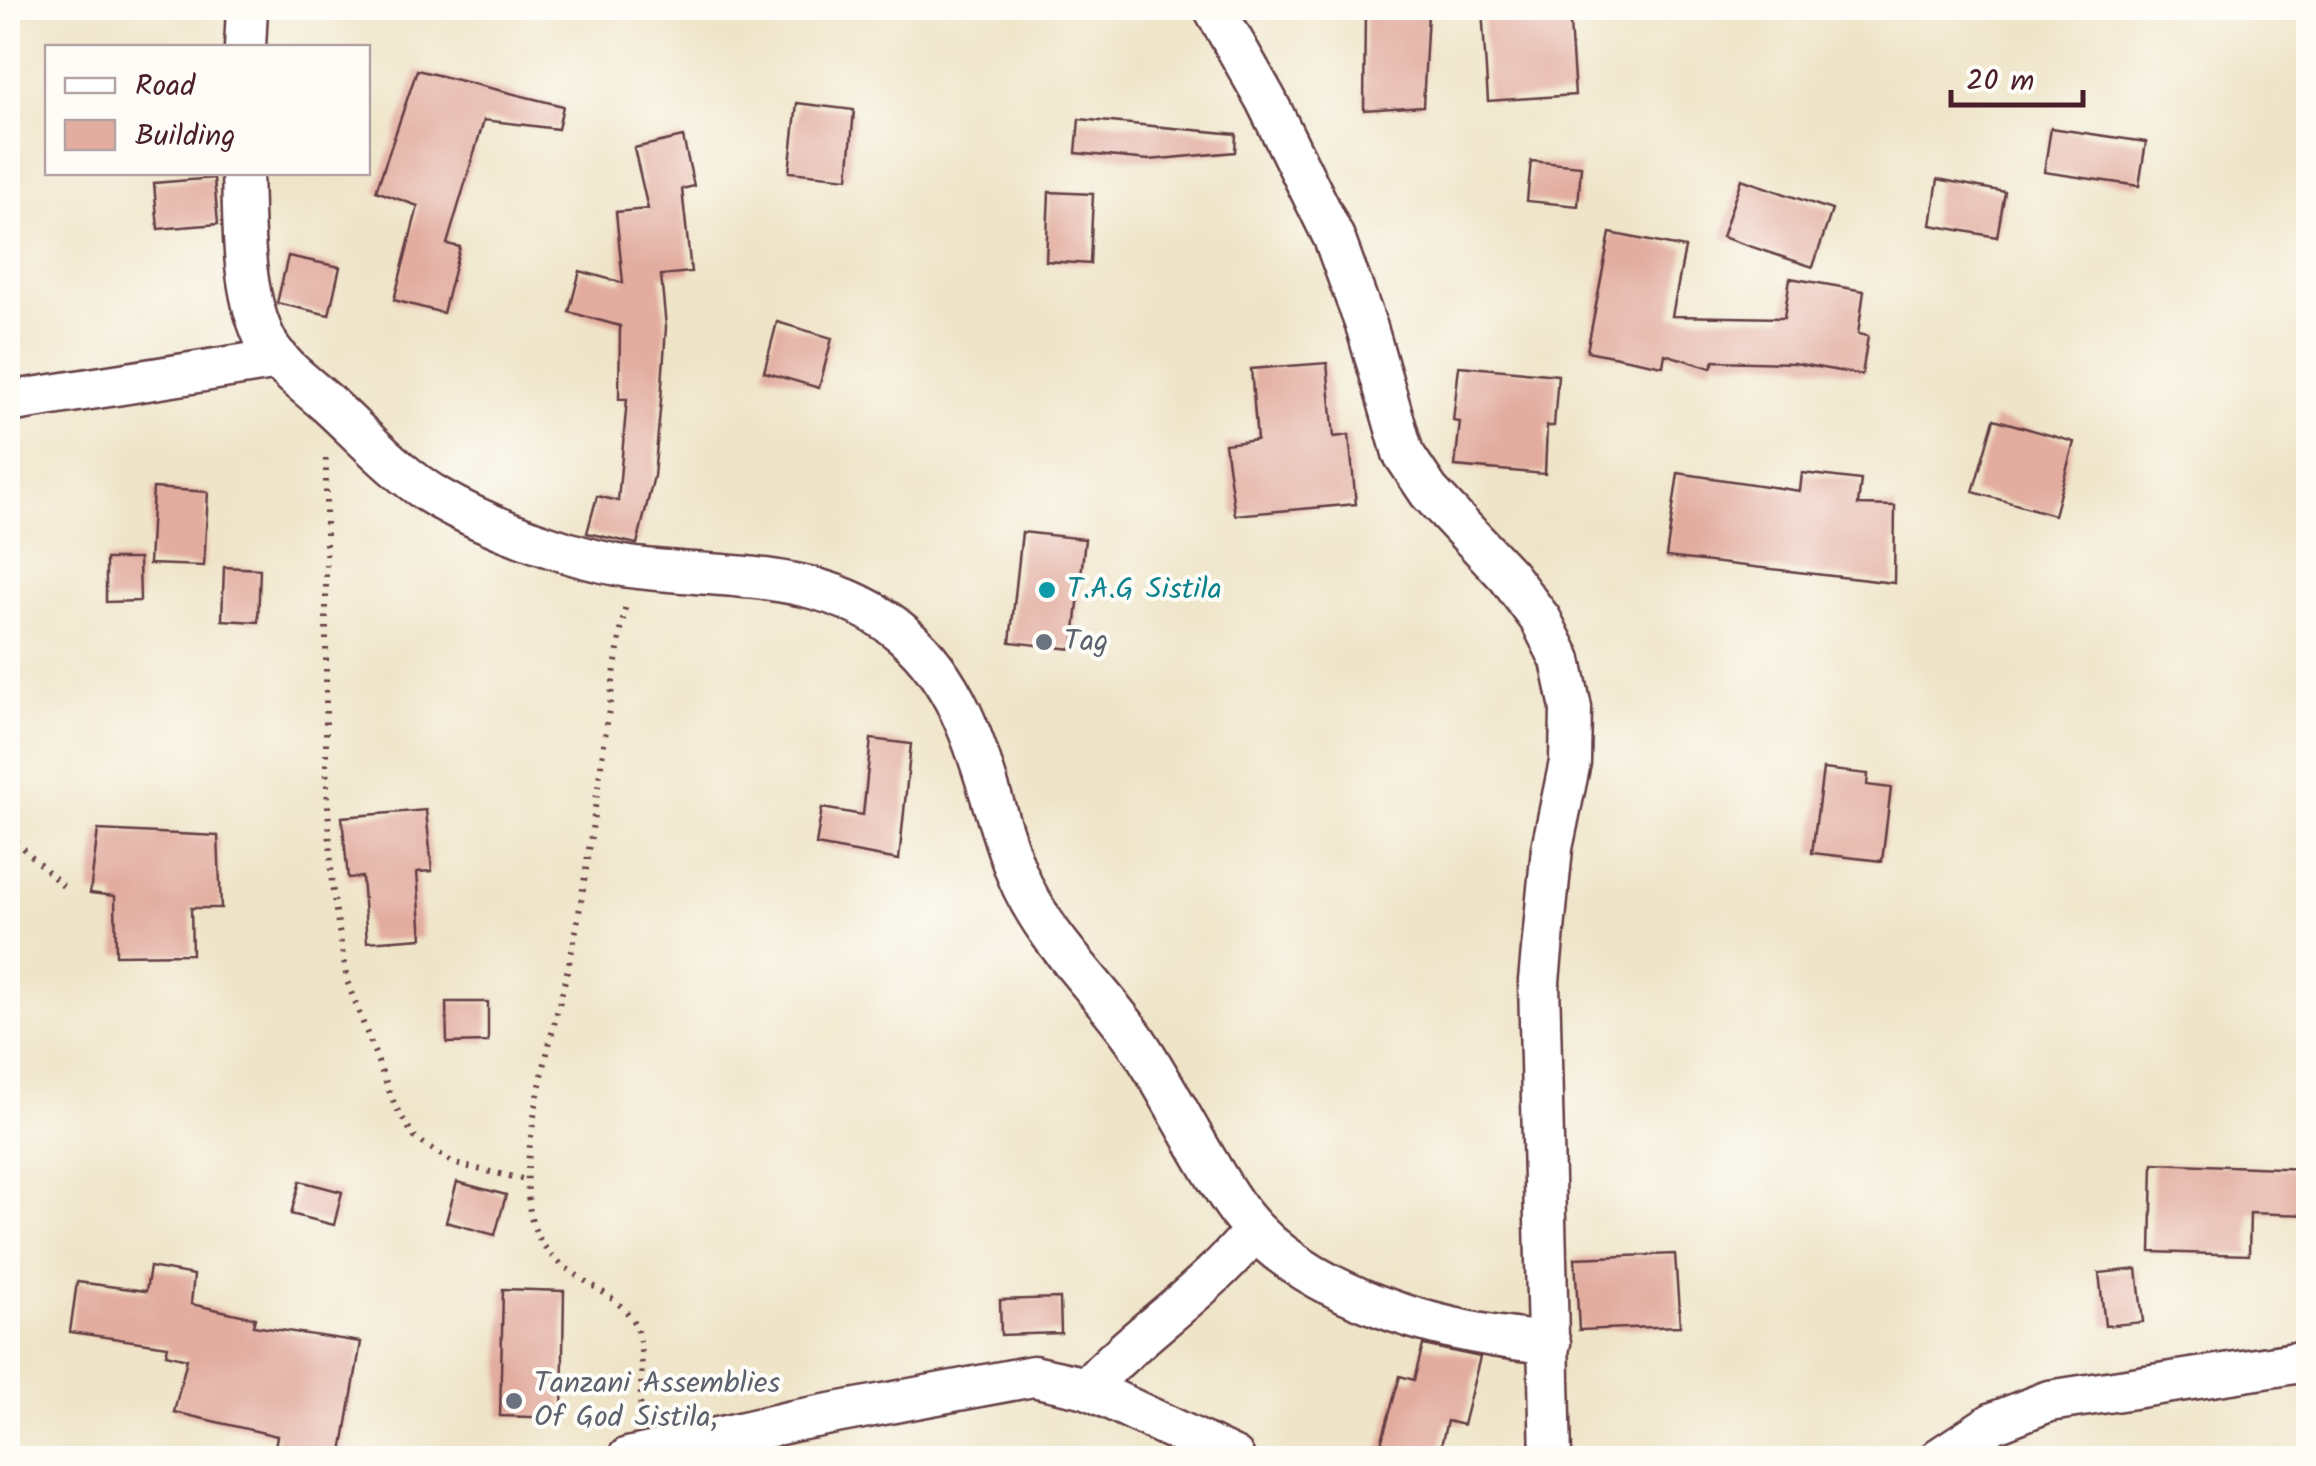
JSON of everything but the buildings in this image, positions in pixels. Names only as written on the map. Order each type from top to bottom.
[{"type":"street","points":[[245,45],[247,8]]},
{"type":"street","points":[[1214,8],[1266,100],[1334,238],[1367,328],[1403,452],[1429,492],[1530,605],[1561,660],[1571,708],[1570,762],[1552,848],[1540,980],[1551,1458]]},
{"type":"street","points":[[242,175],[248,276],[259,323],[279,359],[436,497],[527,536],[633,568],[760,578],[846,596],[887,620],[916,646],[969,725],[1017,875],[1043,924],[1159,1075],[1231,1201],[1254,1231],[1287,1257],[1333,1284],[1396,1312],[1490,1338],[1550,1343]]},
{"type":"street","points":[[8,402],[279,359]]},
{"type":"street","points":[[1087,1388],[1126,1348],[1223,1270],[1254,1231]]},
{"type":"street","points":[[1940,1458],[1994,1423],[2049,1401],[2308,1360]]},
{"type":"street","points":[[634,1457],[1010,1377],[1058,1378],[1087,1388],[1234,1458]]},
{"type":"path","points":[[326,402],[326,766],[332,886],[347,981],[395,1106],[415,1138],[455,1164],[526,1180]]},
{"type":"path","points":[[633,568],[576,932],[558,1002],[526,1180],[530,1217],[552,1258],[625,1308],[637,1328],[634,1457]]},
{"type":"path","points":[[8,834],[63,886]]},
{"type":"place","name":"T.A.G Sistila","points":[[1047,590]]},
{"type":"place","name":"Tag","points":[[1044,642]]},
{"type":"place","name":"Tanzani Assemblies Of God Sistila,","points":[[514,1401]]}]
